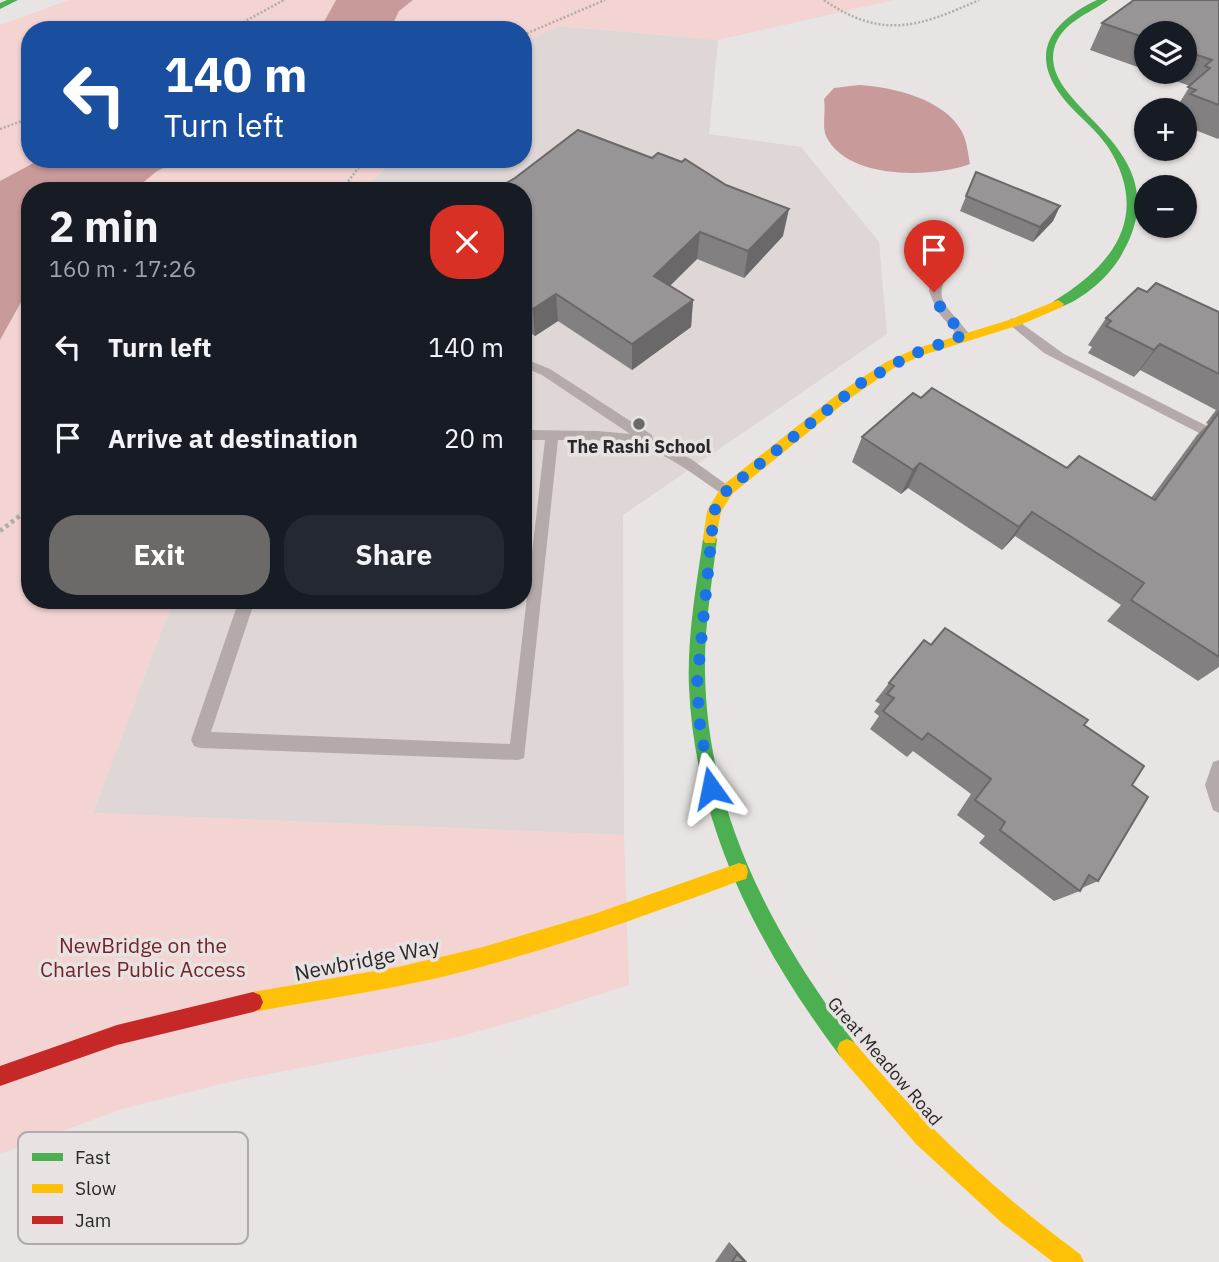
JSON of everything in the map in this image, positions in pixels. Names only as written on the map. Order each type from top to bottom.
[{"type":"main road","points":[[0,6],[14,0]]},
{"type":"main road","points":[[0,6],[20,0]]},
{"type":"main road","name":"Great Meadow Road","points":[[1072,1262],[1018,1222],[929,1142],[853,1059],[796,983],[739,872],[715,804],[707,772],[697,684],[712,522],[719,500],[727,490],[861,383],[911,355],[964,335],[1014,322],[1059,304],[1093,282],[1122,249],[1131,226],[1131,193],[1119,158],[1106,137],[1059,86],[1050,62],[1054,36],[1065,21],[1104,0]]},
{"type":"main road","name":"Newbridge Way","points":[[0,1076],[71,1049],[179,1018],[409,974],[506,950],[609,918],[739,872]]},
{"type":"lane","points":[[951,260],[937,277],[934,292],[941,309],[964,335]]},
{"type":"lane","points":[[1014,322],[1055,356],[1111,381],[1204,430]]},
{"type":"lane","points":[[532,366],[727,490]]},
{"type":"lane","points":[[532,435],[616,438],[644,443],[669,454]]},
{"type":"lane","points":[[244,609],[200,740],[518,752],[552,436]]},
{"type":"lane","points":[[1219,768],[1214,785],[1219,804]]},
{"type":"path","points":[[246,21],[284,0]]},
{"type":"path","points":[[532,31],[605,0]]},
{"type":"path","points":[[824,0],[867,22],[902,27],[938,19],[979,0]]},
{"type":"path","points":[[0,129],[21,121]]},
{"type":"path","points":[[0,531],[21,515]]},
{"type":"shaded area","points":[[336,0],[413,0],[399,11],[394,21],[325,20]]},
{"type":"shaded area","name":"The Rashi School","points":[[558,26],[718,40],[709,134],[801,147],[879,242],[887,334],[623,515],[624,835],[93,813],[170,609],[532,609],[532,182],[372,182],[385,168],[532,168],[532,39]]},
{"type":"shaded area","points":[[859,85],[902,92],[944,111],[962,132],[970,164],[934,172],[913,173],[891,172],[852,161],[837,150],[826,136],[824,99],[834,88]]},
{"type":"shaded area","points":[[24,168],[164,168],[144,182],[21,182],[21,302],[0,340],[0,181]]},
{"type":"green space","points":[[69,0],[336,0],[324,21],[21,21],[21,168],[24,168],[0,181],[0,25]]},
{"type":"green space","points":[[413,0],[894,0],[718,40],[558,26],[532,39],[532,21],[394,21],[399,11]]},
{"type":"green space","points":[[164,168],[385,168],[372,182],[144,182]]},
{"type":"green space","name":"NewBridge on the Charles Public Access","points":[[21,302],[21,609],[170,609],[93,813],[624,835],[629,985],[454,1038],[233,1081],[122,1109],[60,1132],[18,1132],[18,1147],[0,1154],[0,340]]},
{"type":"building","points":[[1134,0],[1219,0],[1219,105],[1190,94],[1196,90],[1188,87],[1197,84],[1197,79],[1210,68],[1205,66],[1212,60],[1197,55],[1197,21],[1134,21],[1134,34],[1102,23]]},
{"type":"building","points":[[578,130],[652,158],[658,153],[682,162],[685,159],[726,185],[789,209],[748,251],[700,232],[654,276],[693,300],[632,344],[556,294],[532,308],[532,182],[508,182],[532,168],[532,165]]},
{"type":"building","points":[[976,172],[1060,206],[1040,227],[966,196]]},
{"type":"building","points":[[1156,283],[1219,312],[1219,374],[1160,344],[1154,350],[1106,326],[1111,321],[1106,318],[1138,288],[1147,292]]},
{"type":"building","points":[[932,388],[1067,468],[1079,456],[1155,500],[1219,412],[1219,657],[1131,600],[1144,583],[1032,512],[1019,527],[920,463],[913,470],[862,437],[913,393],[921,398]]},
{"type":"building","points":[[945,628],[1088,720],[1084,725],[1144,766],[1132,785],[1148,797],[1098,881],[1089,875],[1080,891],[1000,830],[1005,822],[975,800],[991,779],[928,733],[922,740],[883,711],[894,698],[887,694],[894,686],[889,683],[924,640],[931,645]]},
{"type":"building","points":[[737,1254],[745,1262],[732,1262]]},
{"type":"traffic: fast","points":[[0,6],[14,0]]},
{"type":"traffic: fast","points":[[1058,304],[1080,291],[1115,258],[1126,238],[1132,217],[1132,195],[1126,172],[1107,140],[1063,92],[1053,76],[1049,62],[1050,48],[1064,25],[1104,0]]},
{"type":"traffic: fast","points":[[710,539],[697,650],[701,737],[710,786],[724,834],[765,925],[817,1010],[847,1049]]},
{"type":"traffic: slow","points":[[710,539],[714,511],[727,490],[844,396],[890,365],[919,352],[1016,322],[1058,304]]},
{"type":"traffic: slow","points":[[253,1002],[398,977],[483,957],[594,923],[739,872]]},
{"type":"traffic: slow","points":[[847,1049],[897,1108],[952,1164],[1010,1215],[1072,1262]]},
{"type":"traffic: jam","points":[[0,1076],[117,1035],[253,1002]]},
{"type":"place","name":"The Rashi School","points":[[639,424]]},
{"type":"route","points":[[711,788],[700,726],[697,684],[699,641],[714,511],[727,490],[861,383],[893,363],[964,335],[941,309],[934,292]]}]
